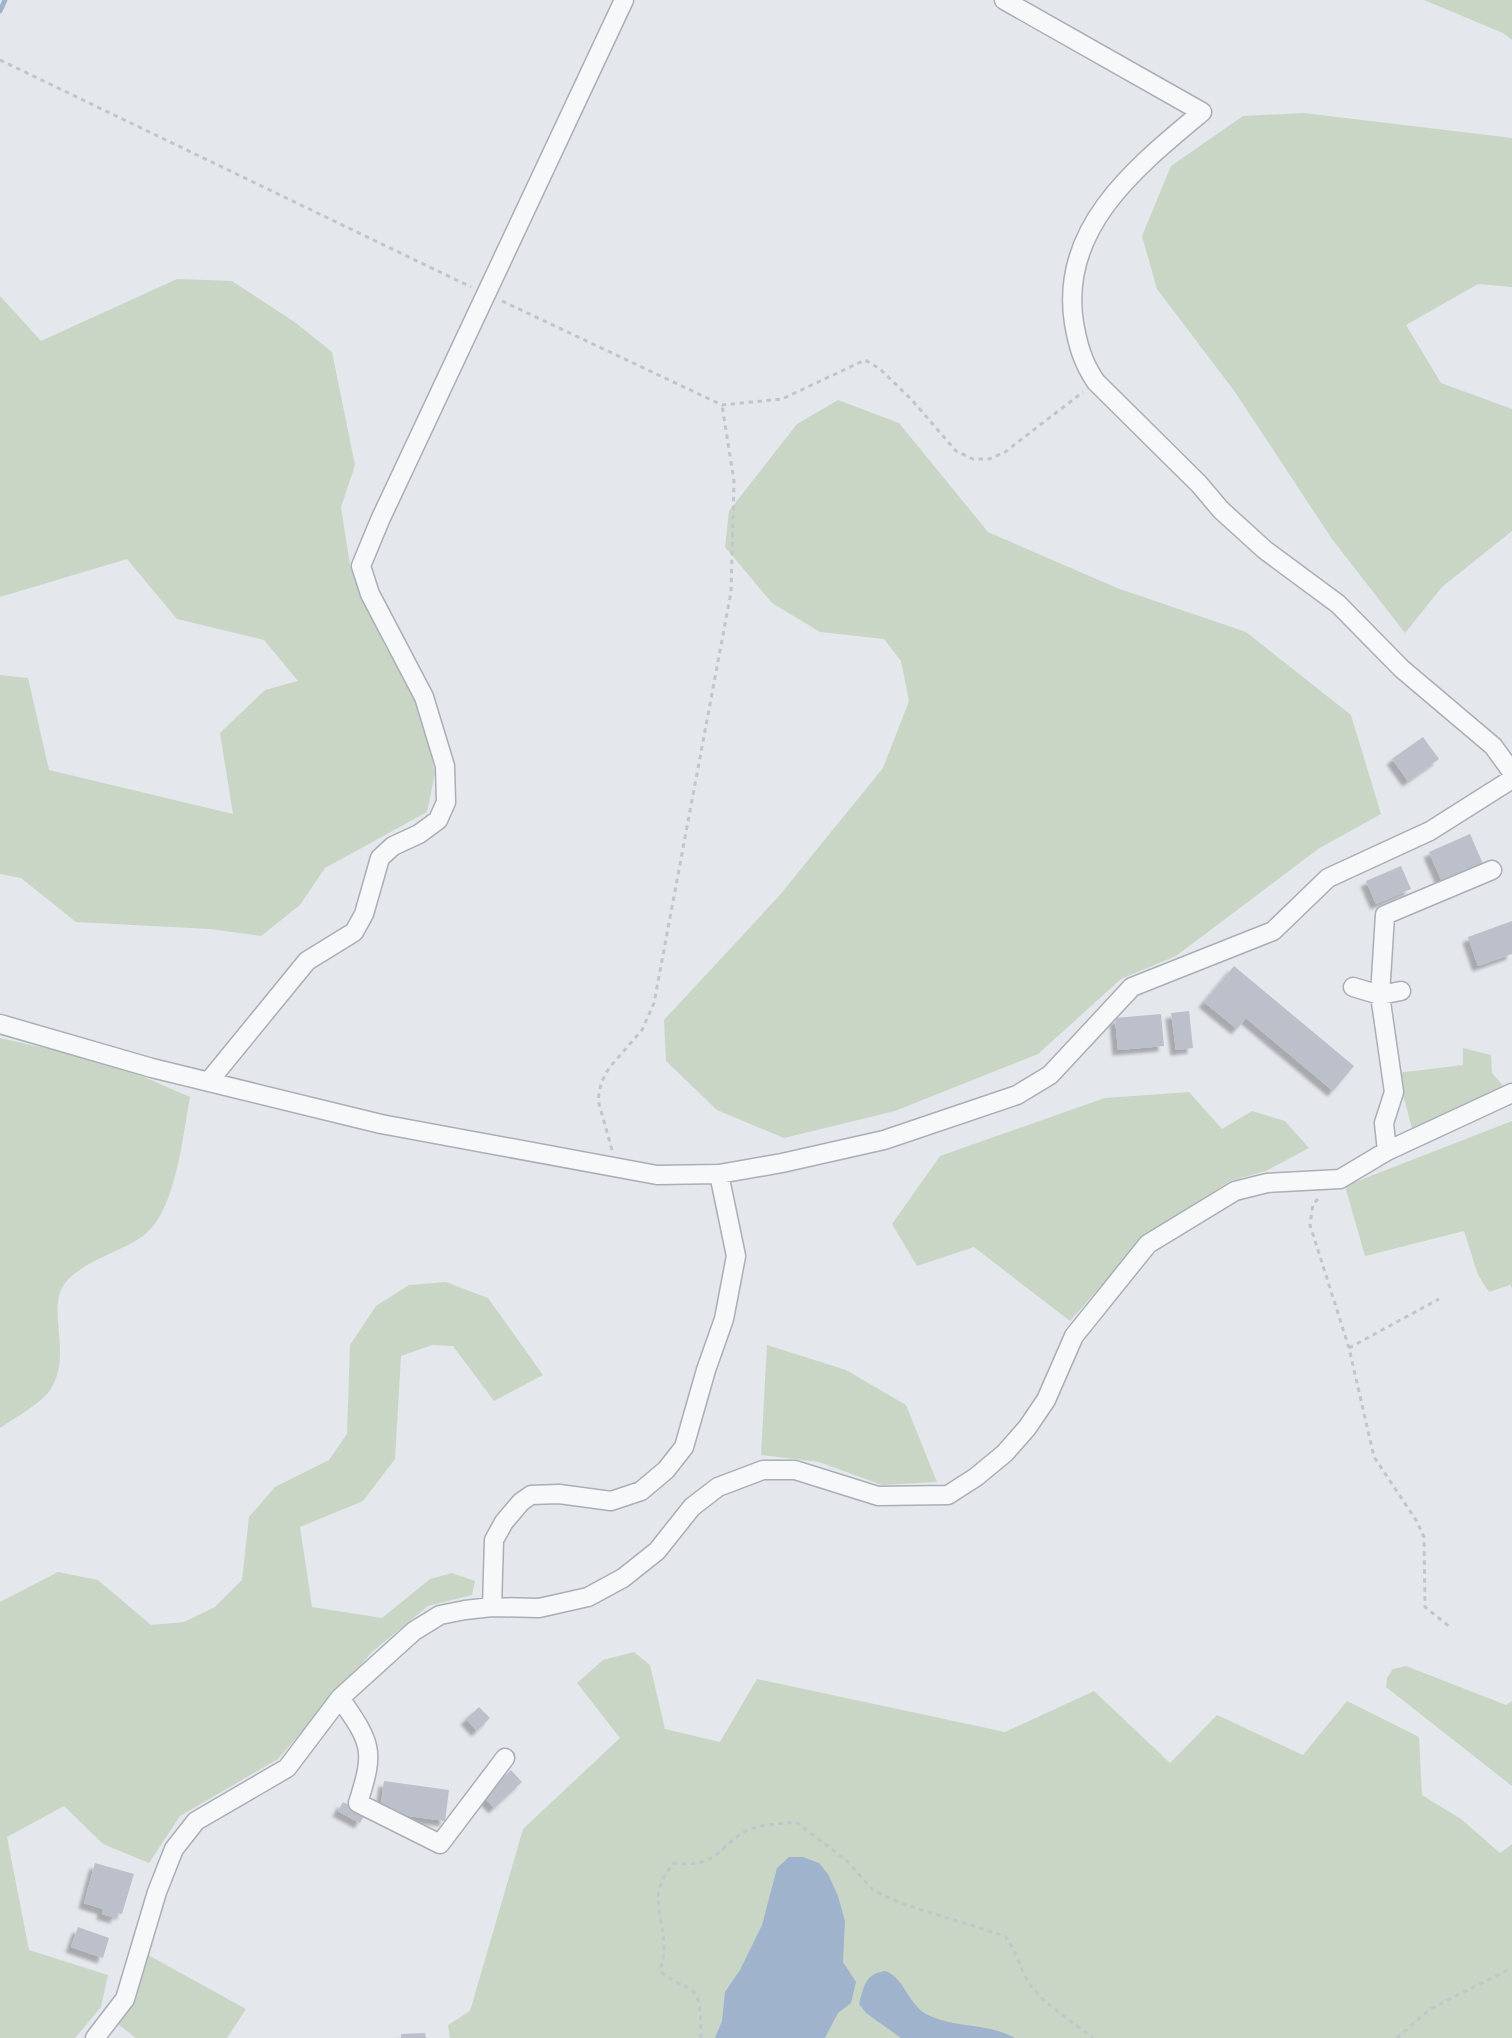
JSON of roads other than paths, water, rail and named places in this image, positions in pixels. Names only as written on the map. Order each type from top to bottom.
[{"type":"street","points":[[209,1081],[307,961],[354,932],[364,914],[380,858],[393,846],[418,834],[438,820],[446,802],[445,766],[424,697],[370,594],[361,566],[380,520],[624,0]]},
{"type":"street","points":[[1004,0],[1202,112],[1121,184],[1092,225],[1073,274],[1071,301],[1078,348],[1085,366],[1096,382],[1199,484],[1221,510],[1265,550],[1338,604],[1402,669],[1493,746],[1512,772]]},
{"type":"street","points":[[0,1024],[209,1081],[381,1124],[657,1175],[719,1174],[782,1163],[884,1140],[1017,1095],[1050,1076],[1132,987],[1273,931],[1328,878],[1430,831],[1512,779]]},
{"type":"street","points":[[1387,1151],[1384,1123],[1394,1092],[1380,995],[1385,915],[1492,870]]},
{"type":"street","points":[[1353,987],[1380,995],[1401,991]]},
{"type":"street","points":[[95,2038],[125,1999],[174,1849],[196,1821],[287,1768],[340,1698],[414,1631],[440,1615],[492,1607],[539,1608],[588,1597],[623,1578],[657,1551],[692,1507],[718,1487],[763,1470],[795,1470],[878,1496],[948,1495],[991,1465],[1027,1428],[1046,1400],[1074,1335],[1148,1244],[1235,1191],[1267,1183],[1340,1179],[1387,1151],[1512,1093]]},
{"type":"street","points":[[492,1607],[494,1540],[504,1522],[521,1502],[531,1495],[558,1494],[611,1501],[641,1491],[666,1470],[684,1448],[706,1370],[724,1319],[735,1266],[730,1221],[719,1174]]},
{"type":"street","points":[[340,1698],[362,1728],[370,1752],[369,1768],[358,1803],[440,1844],[505,1758]]},
{"type":"water","points":[[789,1857],[803,1857],[819,1863],[828,1874],[838,1896],[845,1921],[843,1962],[856,1982],[851,2003],[838,2013],[825,2038],[715,2038],[722,2021],[725,1992],[740,1970],[762,1925],[777,1868]]},
{"type":"water","points":[[885,1971],[897,1979],[915,2004],[926,2014],[948,2022],[993,2030],[1015,2038],[901,2038],[866,2013],[859,2004],[869,1978]]},
{"type":"waterway","points":[[0,11],[5,0]]}]
